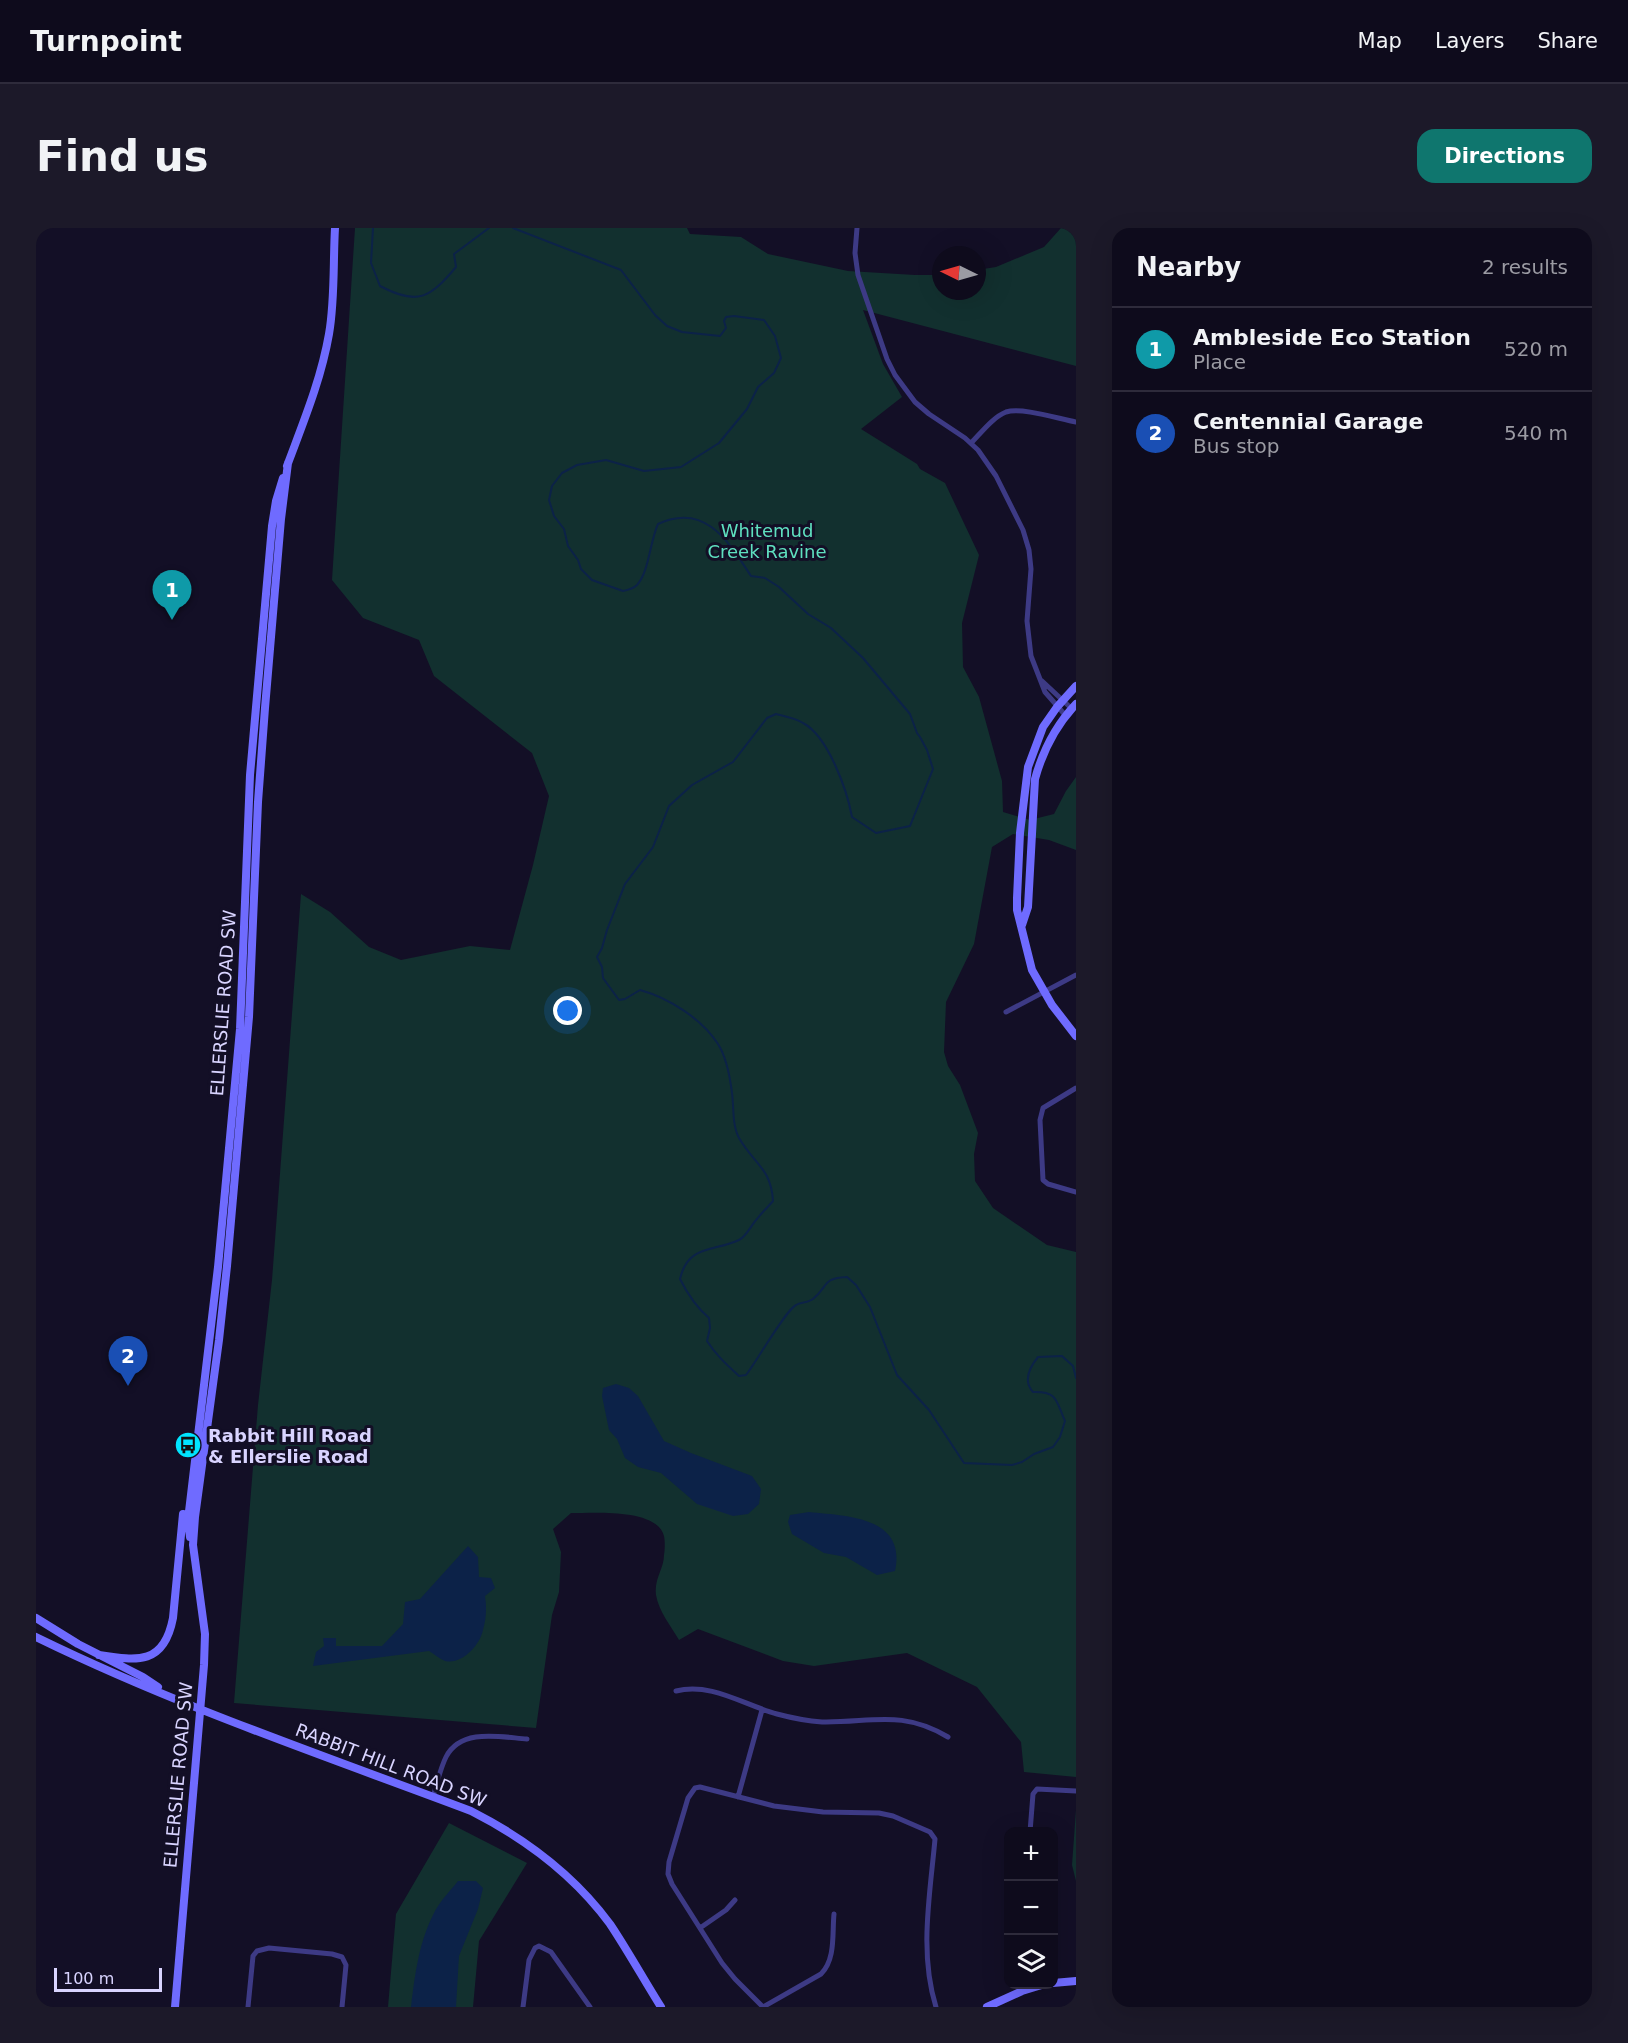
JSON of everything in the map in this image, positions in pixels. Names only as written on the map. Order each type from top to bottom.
[{"type":"main road","name":"ELLERSLIE ROAD SW","points":[[193,1545],[188,1520],[218,1267],[240,1029],[250,775],[270,550],[276,501],[317,384],[329,332],[335,228]]},
{"type":"main road","name":"ELLERSLIE ROAD SW","points":[[175,2007],[205,1634],[193,1545],[220,1330],[249,1017],[258,802],[281,519],[288,463]]},
{"type":"main road","points":[[1076,687],[1060,703],[1038,735],[1028,767],[1017,887],[1017,910],[1029,961],[1044,993],[1076,1036]]},
{"type":"main road","points":[[1022,927],[1028,907],[1035,779],[1046,748],[1071,709]]},
{"type":"main road","points":[[99,1655],[128,1660],[154,1655],[171,1631],[185,1493],[195,1451]]},
{"type":"main road","name":"RABBIT HILL ROAD SW","points":[[36,1618],[99,1655],[143,1677],[174,1698]]},
{"type":"main road","name":"RABBIT HILL ROAD SW","points":[[36,1637],[174,1698],[324,1757],[471,1811],[491,1821],[523,1841],[567,1876],[611,1926],[661,2007]]},
{"type":"main road","points":[[1058,1983],[1076,1981]]},
{"type":"main road","points":[[987,2007],[1024,1989]]},
{"type":"street","points":[[856,228],[855,253],[858,274],[898,382],[915,402],[971,443],[985,458],[1027,540],[1031,569],[1028,639],[1034,665],[1045,692],[1071,709]]},
{"type":"street","points":[[971,443],[998,417],[1011,411],[1076,422]]},
{"type":"street","points":[[1042,681],[1060,703],[1071,709]]},
{"type":"street","points":[[1006,1012],[1076,975]]},
{"type":"street","points":[[1076,1088],[1043,1108],[1040,1120],[1043,1180],[1048,1184],[1076,1192]]},
{"type":"street","points":[[676,1691],[693,1688],[707,1689],[762,1710],[820,1722],[872,1719],[905,1721],[929,1727],[948,1737]]},
{"type":"street","points":[[738,1797],[762,1710]]},
{"type":"street","points":[[433,1797],[448,1754],[455,1745],[463,1740],[490,1737],[527,1739]]},
{"type":"street","points":[[834,1914],[831,1957],[826,1969],[763,2007],[735,1980],[672,1884],[668,1874],[669,1862],[688,1798],[695,1788],[700,1786],[774,1806],[814,1811],[879,1813],[930,1832],[935,1839],[927,1955],[930,1986],[936,2007]]},
{"type":"street","points":[[1030,1827],[1033,1794],[1037,1789],[1076,1791]]},
{"type":"street","points":[[700,1928],[726,1910],[735,1900]]},
{"type":"street","points":[[523,2007],[529,1960],[535,1948],[543,1947],[551,1952],[590,2007]]},
{"type":"street","points":[[248,2007],[251,1964],[257,1951],[269,1948],[342,1957],[346,1965],[342,2007]]},
{"type":"green space","name":"Whitemud Creek Ravine","points":[[355,228],[687,228],[690,234],[741,237],[768,254],[848,271],[932,275],[932,300],[986,300],[986,269],[996,267],[1044,247],[1061,228],[1076,228],[1076,366],[863,310],[883,364],[902,397],[861,429],[945,483],[979,555],[962,623],[963,667],[979,697],[1002,781],[1003,812],[1030,820],[1054,814],[1076,777],[1076,850],[1049,840],[1013,834],[992,847],[974,944],[946,1002],[944,1052],[948,1066],[960,1085],[978,1133],[974,1154],[975,1181],[993,1208],[1047,1245],[1076,1252],[1076,1777],[1024,1772],[1021,1742],[977,1687],[907,1653],[814,1666],[783,1661],[698,1629],[679,1640],[662,1613],[656,1595],[656,1584],[664,1560],[664,1536],[659,1527],[650,1521],[624,1514],[571,1513],[553,1529],[561,1552],[559,1592],[552,1615],[536,1728],[234,1703],[258,1405],[272,1280],[301,894],[330,912],[369,947],[401,960],[470,946],[510,950],[549,796],[532,753],[434,676],[419,640],[363,618],[332,580]]},
{"type":"green space","points":[[1076,1810],[1076,1881],[1072,1865]]},
{"type":"green space","points":[[449,1823],[527,1863],[479,1941],[473,2007],[388,2007],[396,1914]]},
{"type":"water","points":[[616,1384],[629,1388],[638,1396],[664,1441],[752,1476],[761,1489],[759,1504],[748,1514],[733,1516],[697,1504],[661,1473],[638,1467],[625,1458],[617,1439],[609,1430],[602,1396],[603,1388]]},
{"type":"water","points":[[809,1512],[855,1518],[883,1529],[892,1539],[896,1553],[895,1571],[877,1575],[846,1557],[824,1553],[792,1534],[788,1522],[790,1515]]},
{"type":"water","points":[[468,1546],[478,1557],[479,1577],[491,1578],[495,1588],[485,1596],[486,1613],[481,1636],[464,1657],[445,1661],[429,1651],[313,1666],[316,1652],[324,1646],[323,1638],[336,1638],[336,1646],[382,1646],[403,1624],[405,1602],[420,1599]]},
{"type":"water","points":[[458,1881],[476,1881],[483,1888],[478,1909],[459,1956],[456,2007],[411,2007],[416,1970],[425,1934],[437,1907]]},
{"type":"waterway","points":[[373,228],[371,263],[380,286],[404,296],[414,297],[422,296],[439,286],[456,267],[454,254],[489,228]]},
{"type":"waterway","points":[[513,228],[621,270],[655,315],[667,326],[682,332],[720,336],[726,328],[724,321],[726,317],[764,320],[775,336],[781,358],[774,373],[758,387],[747,409],[719,443],[681,467],[644,471],[606,460],[577,465],[562,473],[552,486],[549,500],[554,516],[564,529],[568,546],[578,560],[581,569],[592,580],[623,591],[631,589],[637,585],[644,572],[658,524],[675,518],[689,518],[702,522],[724,538],[751,576],[765,578],[779,587],[808,614],[831,628],[863,658],[910,714],[933,769],[910,826],[876,833],[852,817],[841,779],[820,739],[803,723],[776,714],[767,718],[733,762],[692,785],[669,806],[653,847],[625,884],[597,957],[602,967],[603,978],[619,1000],[640,990],[662,998],[694,1018],[711,1035],[721,1049],[728,1068],[737,1133],[765,1173],[772,1190],[773,1201],[742,1238],[696,1254],[684,1268],[680,1279],[700,1310],[709,1318],[710,1328],[707,1341],[739,1376],[746,1375],[791,1309],[813,1299],[829,1281],[847,1277],[856,1285],[870,1307],[897,1375],[929,1410],[964,1463],[1012,1465],[1053,1447],[1060,1437],[1065,1421],[1052,1395],[1033,1392],[1030,1388],[1028,1383],[1030,1370],[1038,1357],[1062,1356],[1073,1366],[1076,1378]]},
{"type":"place","name":"Ambleside Eco Station","points":[[172,620]]},
{"type":"place","name":"Centennial Garage","points":[[128,1386]]},
{"type":"place","name":"Rabbit Hill Road & Ellerslie Road","points":[[188,1445]]}]
